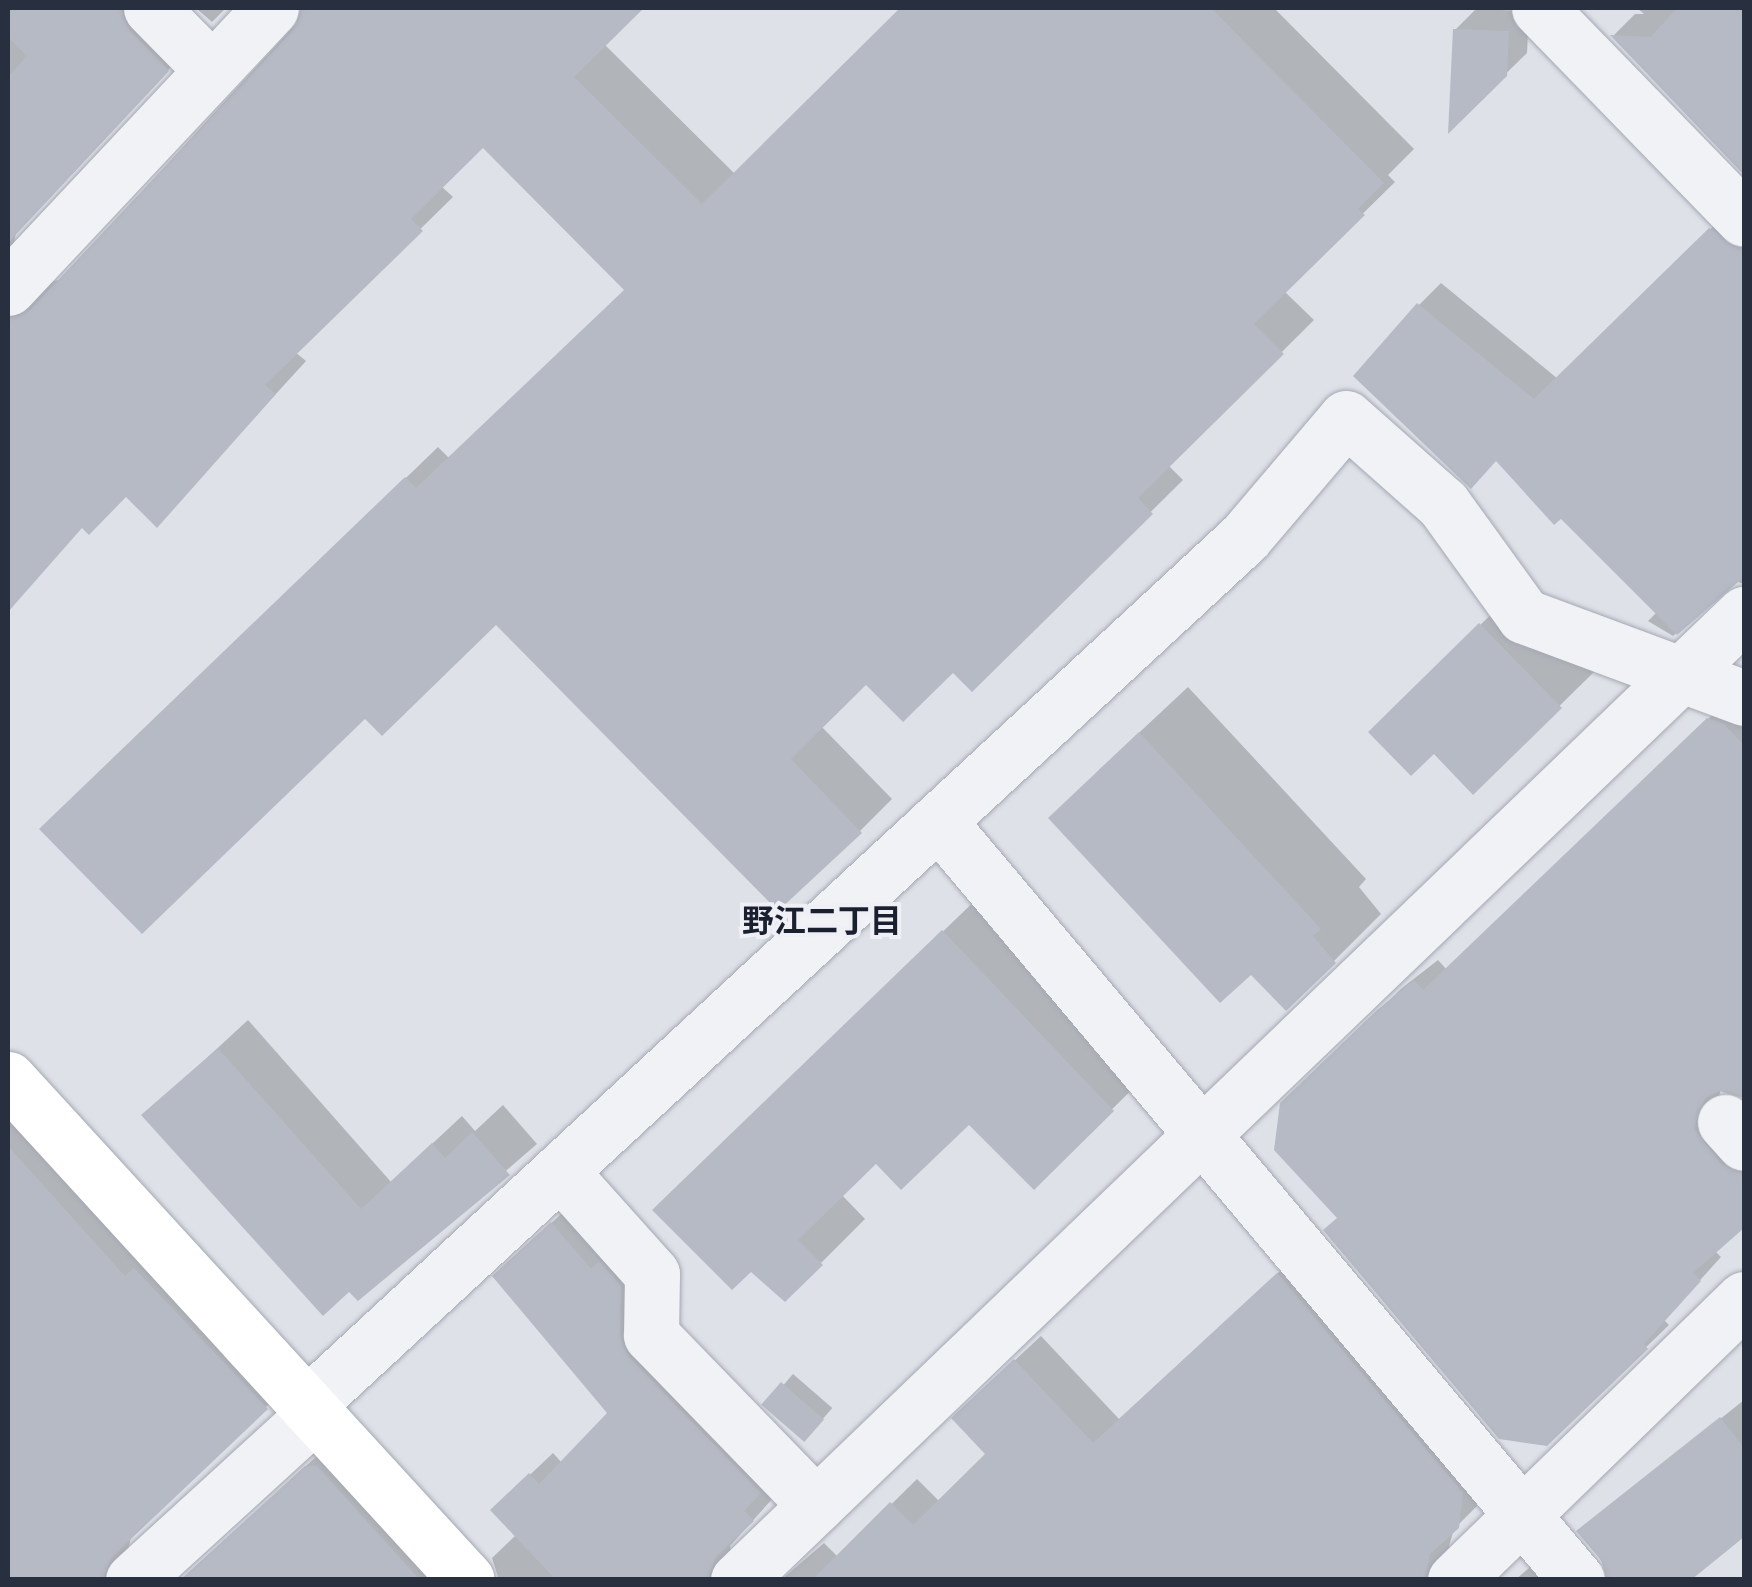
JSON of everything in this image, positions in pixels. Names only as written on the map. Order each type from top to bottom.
[{"type":"street","points":[[151,8],[212,70]]},
{"type":"street","points":[[8,288],[272,8]]},
{"type":"street","points":[[1539,8],[1744,219]]},
{"type":"street","points":[[133,1580],[560,1171],[1244,538],[1346,418],[1443,504],[1524,616],[1744,698]]},
{"type":"street","points":[[738,1580],[1744,614]]},
{"type":"street","points":[[938,821],[1577,1580]]},
{"type":"street","points":[[8,1079],[467,1580]]},
{"type":"street","points":[[560,1171],[652,1274],[651,1335],[816,1505]]},
{"type":"street","points":[[1455,1580],[1744,1299]]},
{"type":"building","points":[[8,8],[121,8],[129,30],[169,71],[8,243],[8,77],[27,56],[8,37]]},
{"type":"building","points":[[301,8],[644,8],[574,77],[702,204],[900,8],[1211,8],[1384,183],[1358,209],[1365,215],[1254,324],[1284,354],[1138,498],[1153,514],[972,692],[953,673],[903,722],[866,685],[791,759],[862,833],[778,911],[496,625],[382,736],[365,719],[142,934],[39,829],[405,477],[416,488],[624,290],[483,148],[411,219],[423,231],[265,385],[276,394],[157,528],[126,497],[89,535],[82,528],[8,612],[8,318],[31,309],[294,29]]},
{"type":"building","points":[[1677,8],[1744,8],[1744,175],[1610,35],[1651,37]]},
{"type":"building","points":[[1453,29],[1509,31],[1507,76],[1448,134]]},
{"type":"building","points":[[1709,228],[1744,249],[1744,577],[1677,635],[1561,519],[1554,525],[1496,461],[1471,489],[1353,376],[1417,303],[1534,399]]},
{"type":"building","points":[[1479,623],[1562,708],[1473,795],[1434,754],[1411,776],[1368,732]]},
{"type":"building","points":[[1707,718],[1724,724],[1744,745],[1744,1098],[1719,1091],[1705,1098],[1694,1128],[1721,1164],[1744,1173],[1744,1228],[1693,1273],[1701,1281],[1644,1344],[1648,1349],[1547,1446],[1499,1439],[1323,1230],[1337,1218],[1274,1150],[1280,1103],[1414,980],[1423,990]]},
{"type":"building","points":[[1139,732],[1321,929],[1313,936],[1336,963],[1286,1011],[1251,975],[1220,1003],[1048,818]]},
{"type":"building","points":[[942,930],[1114,1111],[1034,1190],[969,1125],[901,1190],[876,1164],[798,1240],[823,1265],[785,1302],[751,1272],[732,1290],[652,1210]]},
{"type":"building","points":[[218,1048],[361,1209],[432,1143],[445,1158],[472,1132],[510,1175],[358,1301],[349,1292],[323,1316],[141,1115]]},
{"type":"building","points":[[8,1146],[125,1276],[134,1268],[268,1409],[112,1557],[103,1580],[8,1580]]},
{"type":"building","points":[[551,1222],[591,1269],[599,1261],[621,1286],[620,1335],[628,1356],[761,1493],[744,1511],[754,1521],[716,1557],[708,1580],[556,1580],[490,1510],[529,1473],[539,1484],[607,1413],[492,1276]]},
{"type":"building","points":[[1277,1273],[1463,1493],[1459,1528],[1430,1554],[1425,1580],[812,1580],[890,1502],[913,1525],[985,1454],[951,1418],[1014,1359],[1093,1443]]},
{"type":"building","points":[[781,1382],[824,1419],[804,1442],[761,1405]]},
{"type":"building","points":[[1720,1417],[1744,1448],[1744,1537],[1691,1580],[1607,1580],[1601,1560],[1576,1531]]},
{"type":"building","points":[[305,1466],[317,1466],[420,1580],[180,1580]]},
{"type":"district","name":"野江二丁目","points":[[822,921]]}]
